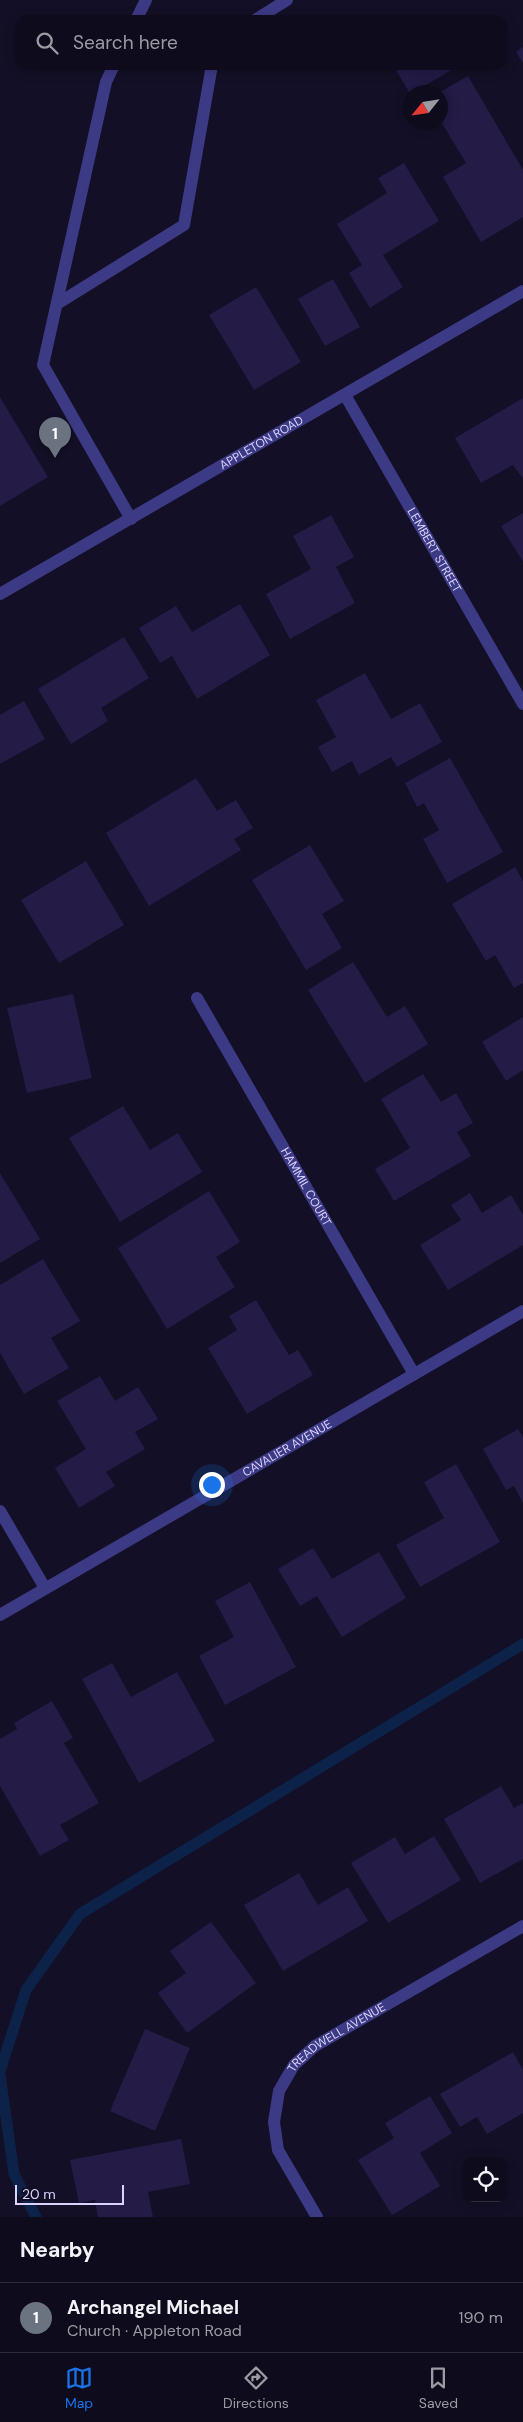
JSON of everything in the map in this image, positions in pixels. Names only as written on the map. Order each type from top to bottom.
[{"type":"street","points":[[138,15],[146,0]]},
{"type":"street","points":[[263,15],[287,0]]},
{"type":"street","points":[[112,70],[106,82],[43,364],[131,519]]},
{"type":"street","points":[[57,304],[184,225],[211,70]]},
{"type":"street","name":"APPLETON ROAD","points":[[0,594],[523,291]]},
{"type":"street","name":"LEMBERT STREET","points":[[344,395],[523,704]]},
{"type":"street","name":"HAMMIL COURT","points":[[197,998],[414,1374]]},
{"type":"street","name":"CAVALIER AVENUE","points":[[0,1615],[523,1311]]},
{"type":"street","points":[[0,1511],[45,1588]]},
{"type":"street","name":"TREADWELL AVENUE","points":[[317,2217],[278,2150],[274,2122],[280,2091],[294,2065],[315,2046],[523,1926]]},
{"type":"building","points":[[523,47],[523,63],[516,52]]},
{"type":"building","points":[[396,70],[451,70],[426,85],[405,85]]},
{"type":"building","points":[[468,76],[523,170],[523,217],[481,242],[443,177],[466,163],[446,130],[448,130],[448,87]]},
{"type":"building","points":[[404,163],[439,221],[383,255],[403,287],[370,308],[349,273],[362,265],[337,224],[387,193],[378,178]]},
{"type":"building","points":[[333,279],[360,327],[325,346],[298,299]]},
{"type":"building","points":[[256,287],[301,362],[254,390],[209,315]]},
{"type":"building","points":[[0,397],[48,477],[0,506]]},
{"type":"building","points":[[523,398],[523,479],[513,465],[481,483],[455,438]]},
{"type":"building","points":[[523,513],[523,562],[501,526]]},
{"type":"building","points":[[331,515],[354,557],[336,567],[355,603],[290,639],[266,594],[311,569],[293,536]]},
{"type":"building","points":[[240,604],[270,655],[197,699],[172,656],[160,663],[139,628],[176,606],[192,632]]},
{"type":"building","points":[[124,637],[149,678],[101,708],[108,721],[71,744],[38,689]]},
{"type":"building","points":[[365,673],[391,719],[420,703],[442,742],[397,767],[391,757],[359,775],[352,761],[332,772],[318,747],[336,737],[316,700]]},
{"type":"building","points":[[24,701],[45,739],[0,764],[0,715]]},
{"type":"building","points":[[450,758],[503,852],[447,883],[423,839],[439,830],[424,803],[417,807],[405,783]]},
{"type":"building","points":[[196,778],[217,811],[236,800],[253,828],[234,839],[241,850],[149,906],[106,833]]},
{"type":"building","points":[[310,845],[344,901],[322,914],[342,948],[306,970],[252,880]]},
{"type":"building","points":[[86,861],[124,925],[59,963],[21,900]]},
{"type":"building","points":[[515,867],[523,881],[523,983],[514,988],[495,955],[486,961],[452,904]]},
{"type":"building","points":[[353,962],[387,1017],[405,1006],[428,1044],[365,1083],[308,990]]},
{"type":"building","points":[[73,994],[92,1078],[27,1093],[7,1008]]},
{"type":"building","points":[[523,1017],[523,1070],[506,1081],[482,1042]]},
{"type":"building","points":[[423,1074],[441,1102],[456,1093],[473,1123],[457,1132],[471,1156],[394,1201],[375,1169],[410,1148],[381,1099]]},
{"type":"building","points":[[123,1106],[150,1150],[178,1133],[202,1172],[120,1222],[69,1138]]},
{"type":"building","points":[[0,1173],[40,1239],[0,1263]]},
{"type":"building","points":[[209,1191],[240,1242],[216,1257],[235,1287],[167,1329],[118,1248]]},
{"type":"building","points":[[470,1193],[482,1213],[511,1195],[523,1215],[523,1245],[448,1290],[420,1245],[461,1220],[451,1205]]},
{"type":"building","points":[[43,1259],[80,1321],[51,1338],[69,1368],[24,1394],[0,1353],[0,1285]]},
{"type":"building","points":[[256,1300],[289,1355],[298,1350],[313,1375],[247,1414],[208,1348],[237,1330],[229,1316]]},
{"type":"building","points":[[100,1376],[115,1401],[138,1387],[158,1419],[135,1432],[145,1449],[106,1472],[115,1486],[79,1508],[55,1468],[86,1449],[57,1401]]},
{"type":"building","points":[[518,1429],[523,1437],[523,1503],[514,1486],[506,1490],[483,1449]]},
{"type":"building","points":[[456,1464],[500,1542],[420,1587],[396,1545],[444,1518],[424,1482]]},
{"type":"building","points":[[313,1548],[332,1579],[379,1552],[406,1598],[342,1637],[317,1596],[300,1606],[278,1569]]},
{"type":"building","points":[[250,1582],[296,1667],[225,1705],[199,1656],[234,1637],[215,1601]]},
{"type":"building","points":[[112,1663],[131,1697],[177,1672],[215,1741],[139,1783],[82,1679]]},
{"type":"building","points":[[52,1701],[73,1738],[64,1743],[99,1803],[60,1825],[69,1840],[40,1856],[0,1786],[0,1739],[17,1729],[14,1723]]},
{"type":"building","points":[[501,1786],[514,1808],[523,1803],[523,1859],[480,1883],[444,1819]]},
{"type":"building","points":[[434,1836],[461,1880],[388,1923],[351,1863],[395,1837],[405,1854]]},
{"type":"building","points":[[299,1873],[318,1905],[348,1887],[368,1921],[283,1971],[244,1905]]},
{"type":"building","points":[[211,1922],[256,1983],[187,2033],[158,1993],[186,1973],[170,1951]]},
{"type":"building","points":[[145,2029],[190,2048],[155,2131],[110,2111]]},
{"type":"building","points":[[513,2052],[523,2070],[523,2113],[487,2134],[477,2117],[460,2127],[440,2094]]},
{"type":"building","points":[[430,2096],[452,2133],[420,2153],[440,2186],[392,2215],[358,2160],[394,2138],[385,2123]]},
{"type":"building","points":[[181,2139],[190,2184],[148,2192],[153,2217],[98,2217],[95,2200],[79,2203],[70,2160]]},
{"type":"waterway","points":[[0,2071],[26,1990],[80,1914],[523,1644]]},
{"type":"waterway","points":[[0,2074],[14,2174],[36,2217]]},
{"type":"place","name":"Archangel Michael","points":[[55,458]]}]
